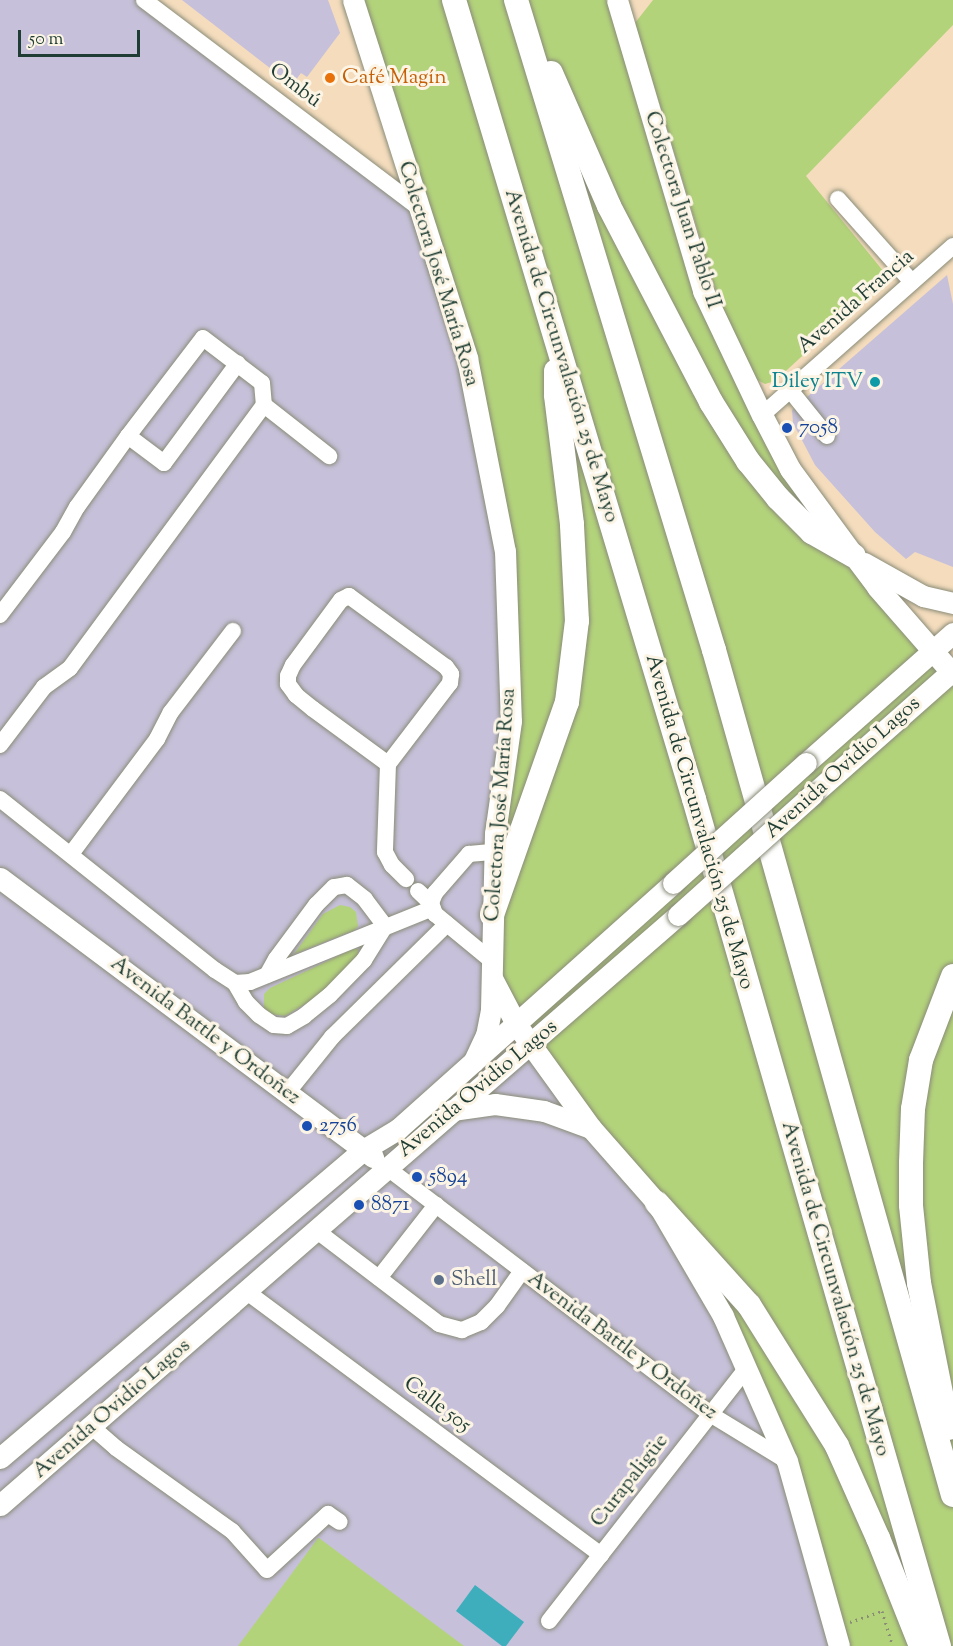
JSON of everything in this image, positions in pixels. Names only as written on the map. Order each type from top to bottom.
[{"type":"highway","name":"Avenida de Circunvalación 25 de Mayo","points":[[454,0],[694,800],[939,1646]]},
{"type":"highway","points":[[516,0],[561,94],[609,206],[711,402],[747,461],[778,498],[812,532],[854,556]]},
{"type":"highway","points":[[516,0],[714,650],[953,1495]]},
{"type":"highway","points":[[492,915],[567,702],[577,621],[572,524],[556,395],[556,341]]},
{"type":"highway","points":[[953,976],[921,1060],[913,1109],[911,1173],[919,1283],[953,1454]]},
{"type":"highway","points":[[657,1203],[749,1305],[837,1446],[878,1538],[921,1646]]},
{"type":"main road","name":"Colectora José María Rosa","points":[[352,0],[466,358],[505,551],[511,721],[494,852],[492,969],[516,1024],[591,1128],[657,1203],[723,1316],[787,1461],[836,1637]]},
{"type":"main road","name":"Colectora Juan Pablo II","points":[[617,0],[703,291],[762,415],[790,468],[854,556],[952,672]]},
{"type":"main road","points":[[854,556],[923,596],[953,603]]},
{"type":"main road","name":"Avenida Ovidio Lagos","points":[[0,1458],[363,1150],[398,1129],[953,633]]},
{"type":"main road","name":"Avenida Ovidio Lagos","points":[[0,1505],[317,1231],[451,1110],[531,1045],[952,672]]},
{"type":"main road","name":"Avenida Battle y Ordoñez","points":[[0,878],[386,1167]]},
{"type":"main road","points":[[474,1061],[486,1035],[492,969]]},
{"type":"main road","points":[[451,1110],[495,1104],[544,1111],[591,1128]]},
{"type":"street","name":"Ombú","points":[[144,0],[419,208]]},
{"type":"street","points":[[838,199],[912,282]]},
{"type":"street","name":"Avenida Francia","points":[[762,415],[953,246]]},
{"type":"street","points":[[0,615],[63,532],[77,507],[128,436],[203,338],[262,383],[264,405],[70,668],[44,687],[0,745]]},
{"type":"street","points":[[128,436],[164,463],[238,363]]},
{"type":"street","points":[[790,390],[828,436]]},
{"type":"street","points":[[264,405],[329,456]]},
{"type":"street","points":[[388,764],[313,709],[296,695],[288,684],[288,676],[293,665],[342,600],[349,596],[446,667],[451,674],[450,683],[388,764],[385,852],[392,865],[432,905],[435,914],[492,969]]},
{"type":"street","points":[[72,854],[157,739],[171,712],[233,631]]},
{"type":"street","points":[[0,799],[215,970],[235,983],[246,1002],[258,1016],[274,1025],[287,1026],[304,1016],[330,995],[364,960],[385,926]]},
{"type":"street","points":[[432,905],[435,893],[469,854],[494,852]]},
{"type":"street","points":[[267,975],[276,959],[316,905],[334,887],[347,885],[365,899],[385,926]]},
{"type":"street","points":[[235,983],[250,982],[432,905]]},
{"type":"street","points":[[287,1093],[332,1037],[447,924]]},
{"type":"street","name":"Avenida Battle y Ordoñez","points":[[386,1167],[710,1414],[787,1461]]},
{"type":"street","points":[[379,1278],[436,1205]]},
{"type":"street","points":[[317,1231],[439,1324],[462,1330],[481,1322],[522,1271]]},
{"type":"street","name":"Calle 505","points":[[247,1292],[601,1555]]},
{"type":"street","name":"Curapaligüe","points":[[549,1621],[746,1369]]},
{"type":"street","points":[[92,1427],[116,1448],[232,1531],[267,1570],[328,1514],[340,1522]]},
{"type":"path","points":[[836,1637],[882,1611],[893,1646]]},
{"type":"shaded area","points":[[0,0],[144,0],[419,208],[467,358],[657,1203],[766,1415],[839,1646],[0,1646]]},
{"type":"shaded area","points":[[182,0],[328,0],[340,33],[307,77],[301,73],[292,85]]},
{"type":"shaded area","points":[[947,275],[953,304],[953,567],[915,552],[906,559],[875,532],[815,465],[793,423],[792,410]]},
{"type":"green space","points":[[353,0],[617,0],[703,291],[762,415],[953,674],[953,1646],[839,1646],[787,1461],[723,1316],[492,978],[511,721],[505,551],[467,358]]},
{"type":"green space","points":[[653,0],[953,0],[953,25],[806,176],[888,277],[775,381],[765,384],[754,378],[717,294],[635,23]]},
{"type":"green space","points":[[340,905],[350,907],[356,912],[358,926],[355,930],[294,954],[323,914]]},
{"type":"green space","points":[[353,949],[358,949],[358,957],[322,994],[285,1016],[271,1014],[264,1008],[264,994],[270,988]]},
{"type":"green space","points":[[319,1538],[464,1646],[238,1646]]},
{"type":"water","points":[[475,1585],[524,1622],[506,1646],[502,1646],[456,1611]]},
{"type":"place","name":"Café Magín","points":[[330,78]]},
{"type":"place","name":"Diley ITV","points":[[875,382]]},
{"type":"place","name":"7058","points":[[787,428]]},
{"type":"place","name":"2756","points":[[307,1126]]},
{"type":"place","name":"5894","points":[[417,1177]]},
{"type":"place","name":"8871","points":[[359,1205]]},
{"type":"place","name":"Shell","points":[[439,1280]]}]
